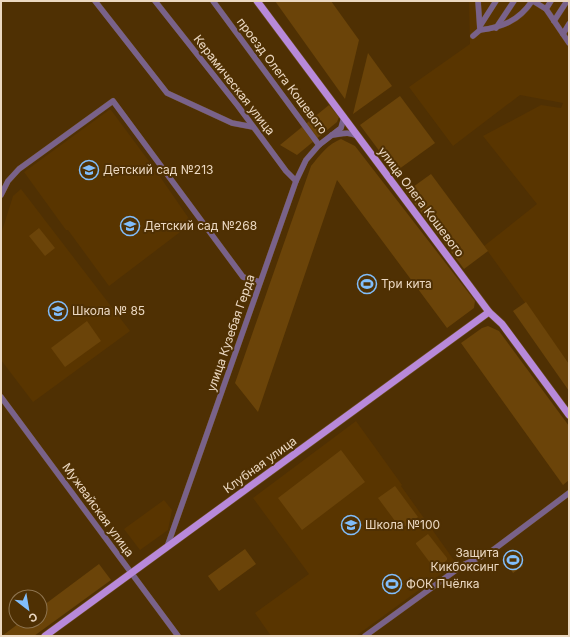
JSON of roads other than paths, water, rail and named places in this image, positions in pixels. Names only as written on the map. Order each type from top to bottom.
[{"type":"main road","name":"улица Олега Кошевого","points":[[258,1],[489,312],[501,323],[569,415]]},
{"type":"main road","name":"Клубная улица","points":[[45,636],[489,312]]},
{"type":"street","points":[[95,1],[167,93],[232,123],[253,128]]},
{"type":"street","name":"Керамическая улица","points":[[155,1],[238,106],[286,171],[296,181]]},
{"type":"street","name":"проезд Олега Кошевого","points":[[213,1],[319,145]]},
{"type":"street","points":[[478,1],[480,28]]},
{"type":"street","points":[[473,36],[480,28],[496,1]]},
{"type":"street","points":[[496,28],[514,1]]},
{"type":"street","points":[[480,28],[496,28],[508,24],[529,6],[532,1],[546,9],[569,43]]},
{"type":"street","points":[[546,9],[551,1]]},
{"type":"street","points":[[554,21],[567,1]]},
{"type":"street","points":[[563,34],[569,24]]},
{"type":"street","points":[[1,195],[8,181],[19,170],[112,101],[243,277],[260,282]]},
{"type":"street","name":"улица Кузебая Герда","points":[[167,547],[296,181],[306,160],[319,145],[341,128],[344,117]]},
{"type":"street","points":[[332,135],[345,133],[353,134],[359,138]]},
{"type":"street","name":"Мужвайская улица","points":[[1,397],[178,636]]},
{"type":"street","points":[[365,636],[463,565],[489,553],[569,492]]},
{"type":"place","name":"Детский сад №213","points":[[89,170]]},
{"type":"place","name":"Детский сад №268","points":[[130,226]]},
{"type":"place","name":"Три кита","points":[[367,284]]},
{"type":"place","name":"Школа № 85","points":[[58,311]]},
{"type":"place","name":"Школа №100","points":[[351,525]]},
{"type":"place","name":"Защита Кикбоксинг","points":[[513,560]]},
{"type":"place","name":"ФОК Пчёлка","points":[[392,584]]}]
